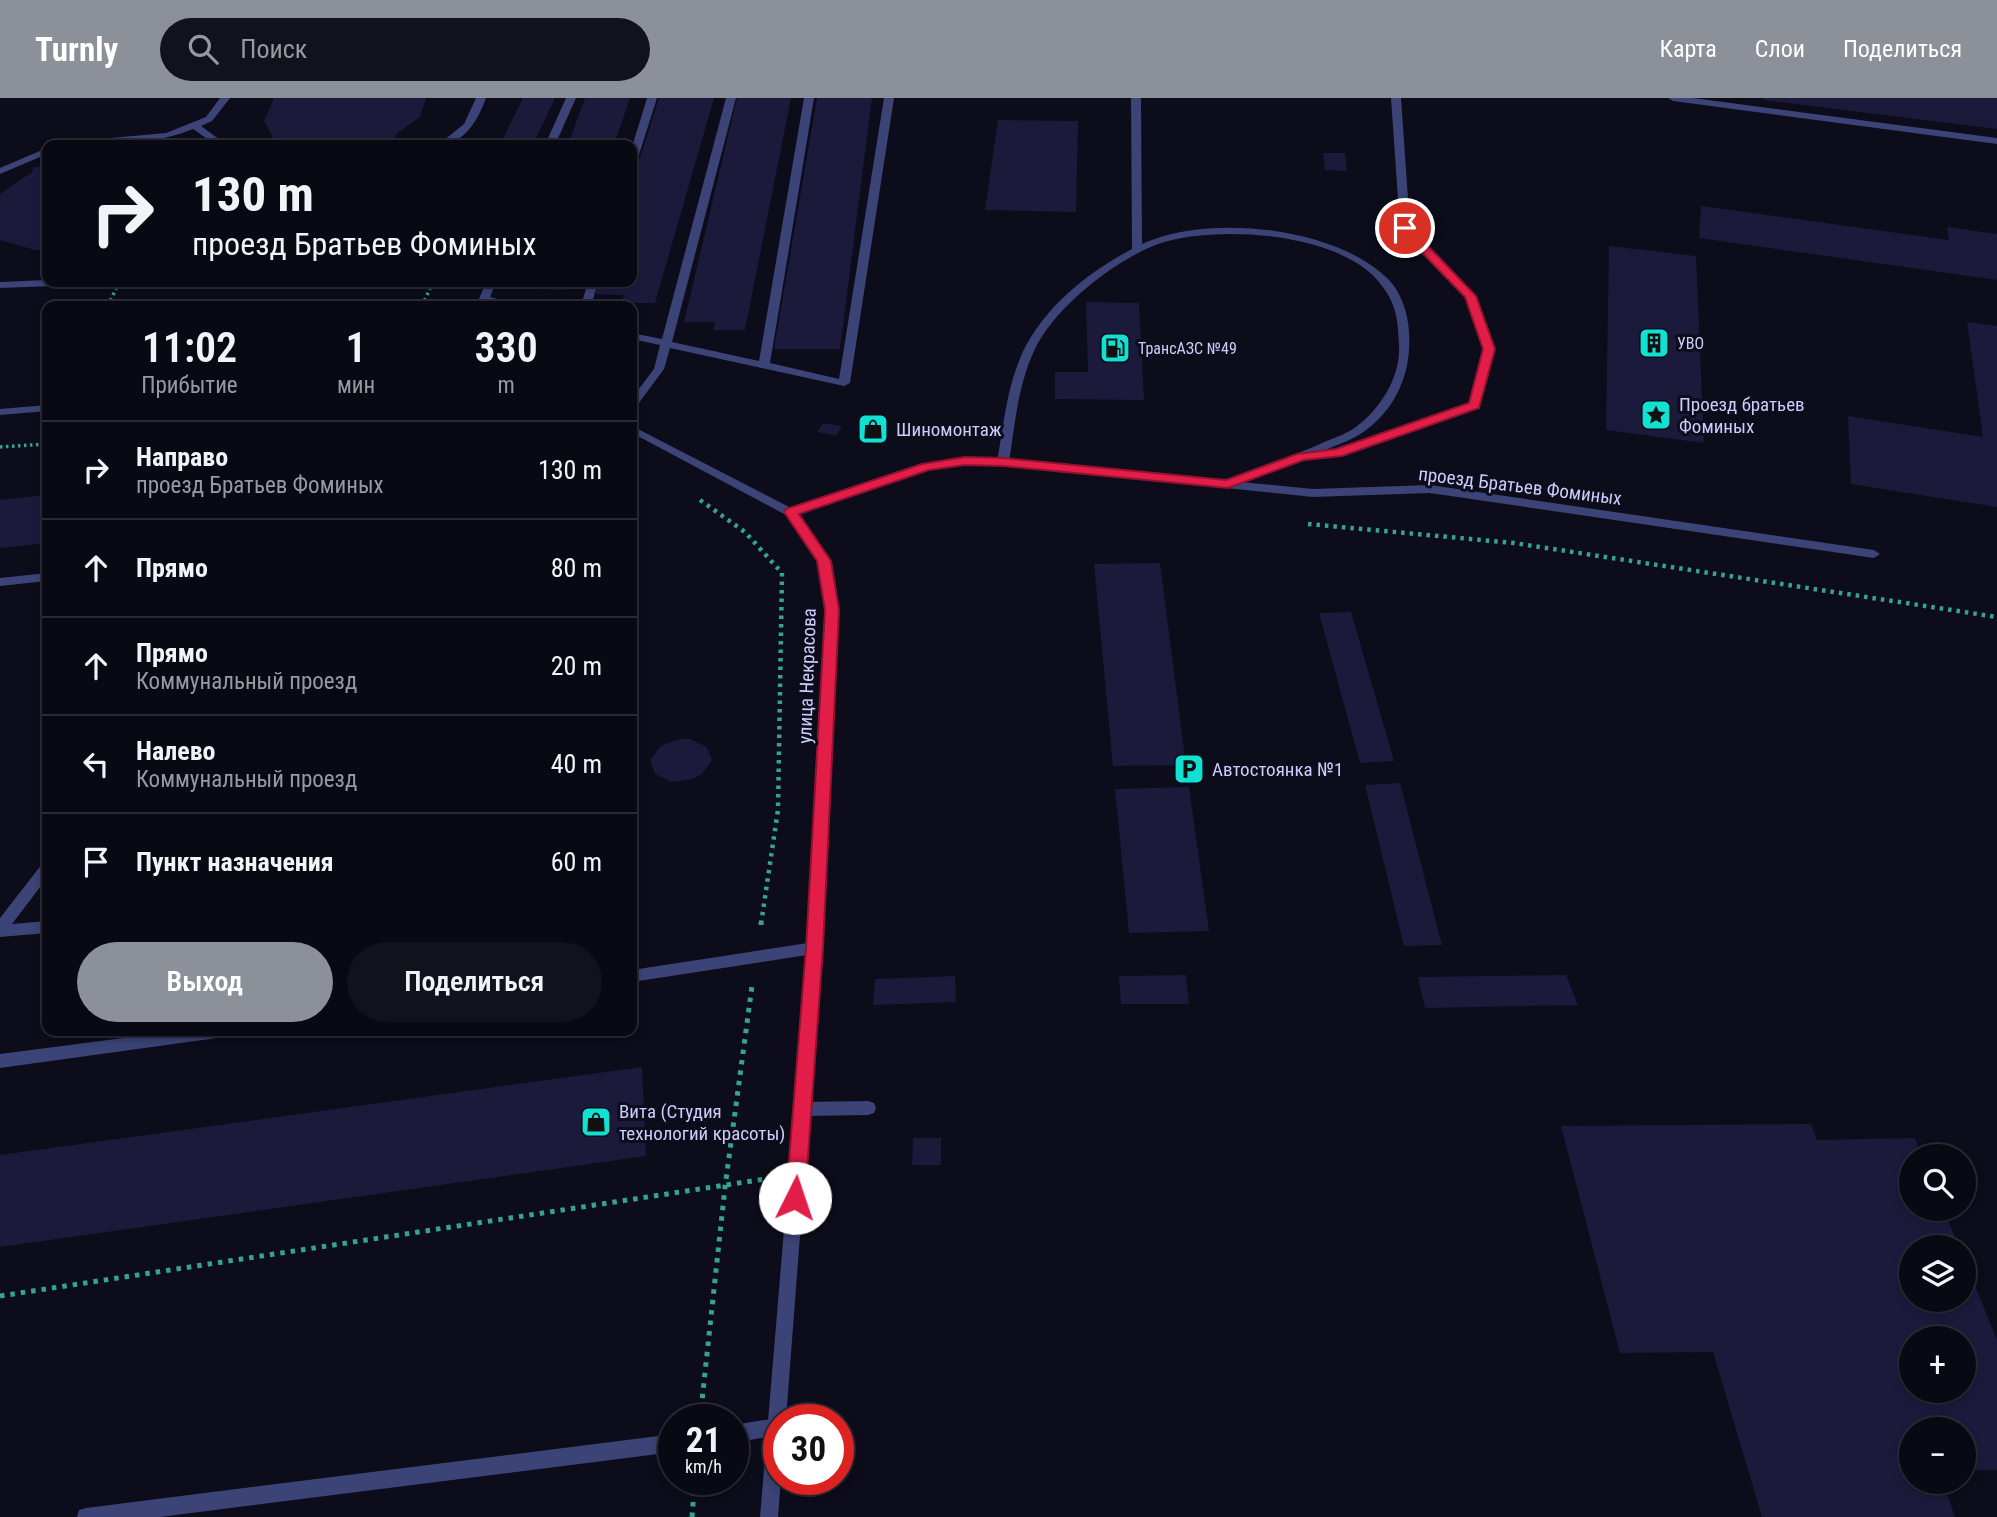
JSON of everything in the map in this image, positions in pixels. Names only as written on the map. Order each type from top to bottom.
[{"type":"street","points":[[123,140],[168,136],[209,119],[225,98]]},
{"type":"street","points":[[453,140],[459,137],[477,111],[481,98]]},
{"type":"street","points":[[552,140],[570,98]]},
{"type":"street","points":[[637,145],[652,98]]},
{"type":"street","points":[[637,398],[659,369],[667,344],[731,98]]},
{"type":"street","points":[[764,366],[809,98]]},
{"type":"street","points":[[637,337],[844,383],[888,98]]},
{"type":"street","points":[[1136,98],[1137,250]]},
{"type":"street","points":[[1301,456],[1338,453],[1474,405],[1489,349],[1470,296],[1405,228],[1396,98]]},
{"type":"street","points":[[1672,98],[1997,141]]},
{"type":"street","points":[[194,125],[215,140]]},
{"type":"street","points":[[0,171],[42,153]]},
{"type":"street","points":[[1003,462],[1019,374],[1037,335],[1065,303],[1137,250],[1167,238],[1207,232],[1273,233],[1307,237],[1344,251],[1376,272],[1397,295],[1407,340],[1403,371],[1391,397],[1359,430],[1228,484]]},
{"type":"street","points":[[0,285],[42,283]]},
{"type":"street","points":[[489,287],[484,299],[492,301]]},
{"type":"street","points":[[0,412],[42,408]]},
{"type":"street","name":"улица Некрасова","points":[[637,432],[790,512],[824,561],[832,610],[815,948],[779,1404]]},
{"type":"street","name":"проезд Братьев Фоминых","points":[[790,512],[927,467],[965,461],[1003,462],[1312,493],[1430,489],[1874,554]]},
{"type":"street","points":[[0,582],[42,578]]},
{"type":"street","points":[[0,930],[42,875]]},
{"type":"street","points":[[0,930],[42,927]]},
{"type":"street","points":[[637,975],[815,948]]},
{"type":"street","points":[[0,1061],[187,1036]]},
{"type":"street","points":[[801,1109],[868,1108]]},
{"type":"street","points":[[86,1517],[658,1445]]},
{"type":"street","name":"улица Некрасова","points":[[769,1517],[771,1495]]},
{"type":"path","points":[[0,447],[42,444]]},
{"type":"path","points":[[691,495],[727,516],[770,557],[782,573],[778,810],[725,1186],[702,1404]]},
{"type":"path","points":[[1306,523],[1514,542],[1997,617]]},
{"type":"path","points":[[0,1296],[797,1173]]},
{"type":"path","points":[[692,1517],[694,1495]]},
{"type":"building","points":[[274,98],[426,98],[420,117],[396,134],[394,140],[271,140],[273,137],[264,121]]},
{"type":"building","points":[[523,98],[555,98],[535,140],[502,140]]},
{"type":"building","points":[[585,98],[630,98],[616,140],[570,140]]},
{"type":"building","points":[[659,98],[714,98],[655,303],[622,301],[624,295],[595,294],[598,287],[637,287],[637,167]]},
{"type":"building","points":[[737,98],[791,98],[745,330],[713,330],[715,322],[684,322]]},
{"type":"building","points":[[817,98],[872,98],[840,349],[774,349]]},
{"type":"building","points":[[1997,98],[1997,129],[1763,100]]},
{"type":"building","points":[[998,120],[1078,121],[1076,212],[985,210]]},
{"type":"building","points":[[1323,153],[1345,153],[1347,171],[1325,170]]},
{"type":"building","points":[[34,167],[42,167],[42,250],[0,240],[0,194],[32,172]]},
{"type":"building","points":[[1701,206],[1949,240],[1947,227],[1997,234],[1997,280],[1699,238]]},
{"type":"building","name":"УВО","points":[[1609,246],[1696,256],[1704,443],[1606,430]]},
{"type":"building","points":[[534,287],[566,287],[565,290],[533,289]]},
{"type":"building","points":[[1086,302],[1139,303],[1144,400],[1055,399],[1055,372],[1088,372]]},
{"type":"building","points":[[1967,322],[1997,326],[1997,507],[1851,484],[1848,416],[1983,437]]},
{"type":"building","points":[[823,423],[842,426],[836,436],[817,432]]},
{"type":"building","points":[[42,496],[42,544],[0,548],[0,500]]},
{"type":"building","points":[[1160,563],[1186,765],[1113,766],[1094,564]]},
{"type":"building","points":[[1351,612],[1394,761],[1360,763],[1319,613]]},
{"type":"building","points":[[680,739],[690,739],[707,747],[712,760],[702,774],[693,779],[672,782],[655,774],[650,760],[661,746]]},
{"type":"building","points":[[1400,783],[1442,945],[1404,946],[1365,785]]},
{"type":"building","points":[[1189,787],[1209,931],[1129,933],[1115,789]]},
{"type":"building","points":[[1186,975],[1189,1004],[1121,1004],[1119,976]]},
{"type":"building","points":[[1566,975],[1578,1005],[1425,1008],[1418,977]]},
{"type":"building","points":[[955,976],[956,1002],[873,1005],[875,979]]},
{"type":"building","points":[[642,1067],[646,1156],[0,1247],[0,1155]]},
{"type":"building","points":[[1811,1124],[1817,1140],[1915,1138],[1917,1144],[1899,1144],[1899,1221],[1949,1221],[1954,1235],[1899,1235],[1899,1312],[1976,1312],[1976,1288],[1997,1340],[1997,1470],[1976,1470],[1976,1417],[1899,1417],[1899,1494],[1947,1494],[1955,1517],[1762,1517],[1713,1352],[1620,1353],[1561,1126]]},
{"type":"building","points":[[913,1138],[941,1138],[941,1165],[912,1165]]},
{"type":"place","name":"УВО","points":[[1654,343]]},
{"type":"place","name":"ТрансАЗС №49","points":[[1115,348]]},
{"type":"place","name":"Проезд братьев Фоминых","points":[[1656,415]]},
{"type":"place","name":"Шиномонтаж","points":[[873,429]]},
{"type":"place","name":"Автостоянка №1","points":[[1189,769]]},
{"type":"place","name":"Вита (Студия технологий красоты)","points":[[596,1122]]},
{"type":"route","points":[[795,1198],[815,948],[832,610],[824,561],[790,512],[927,467],[965,461],[1003,462],[1228,484],[1301,456],[1338,453],[1474,405],[1489,349],[1470,296],[1405,228]]}]
